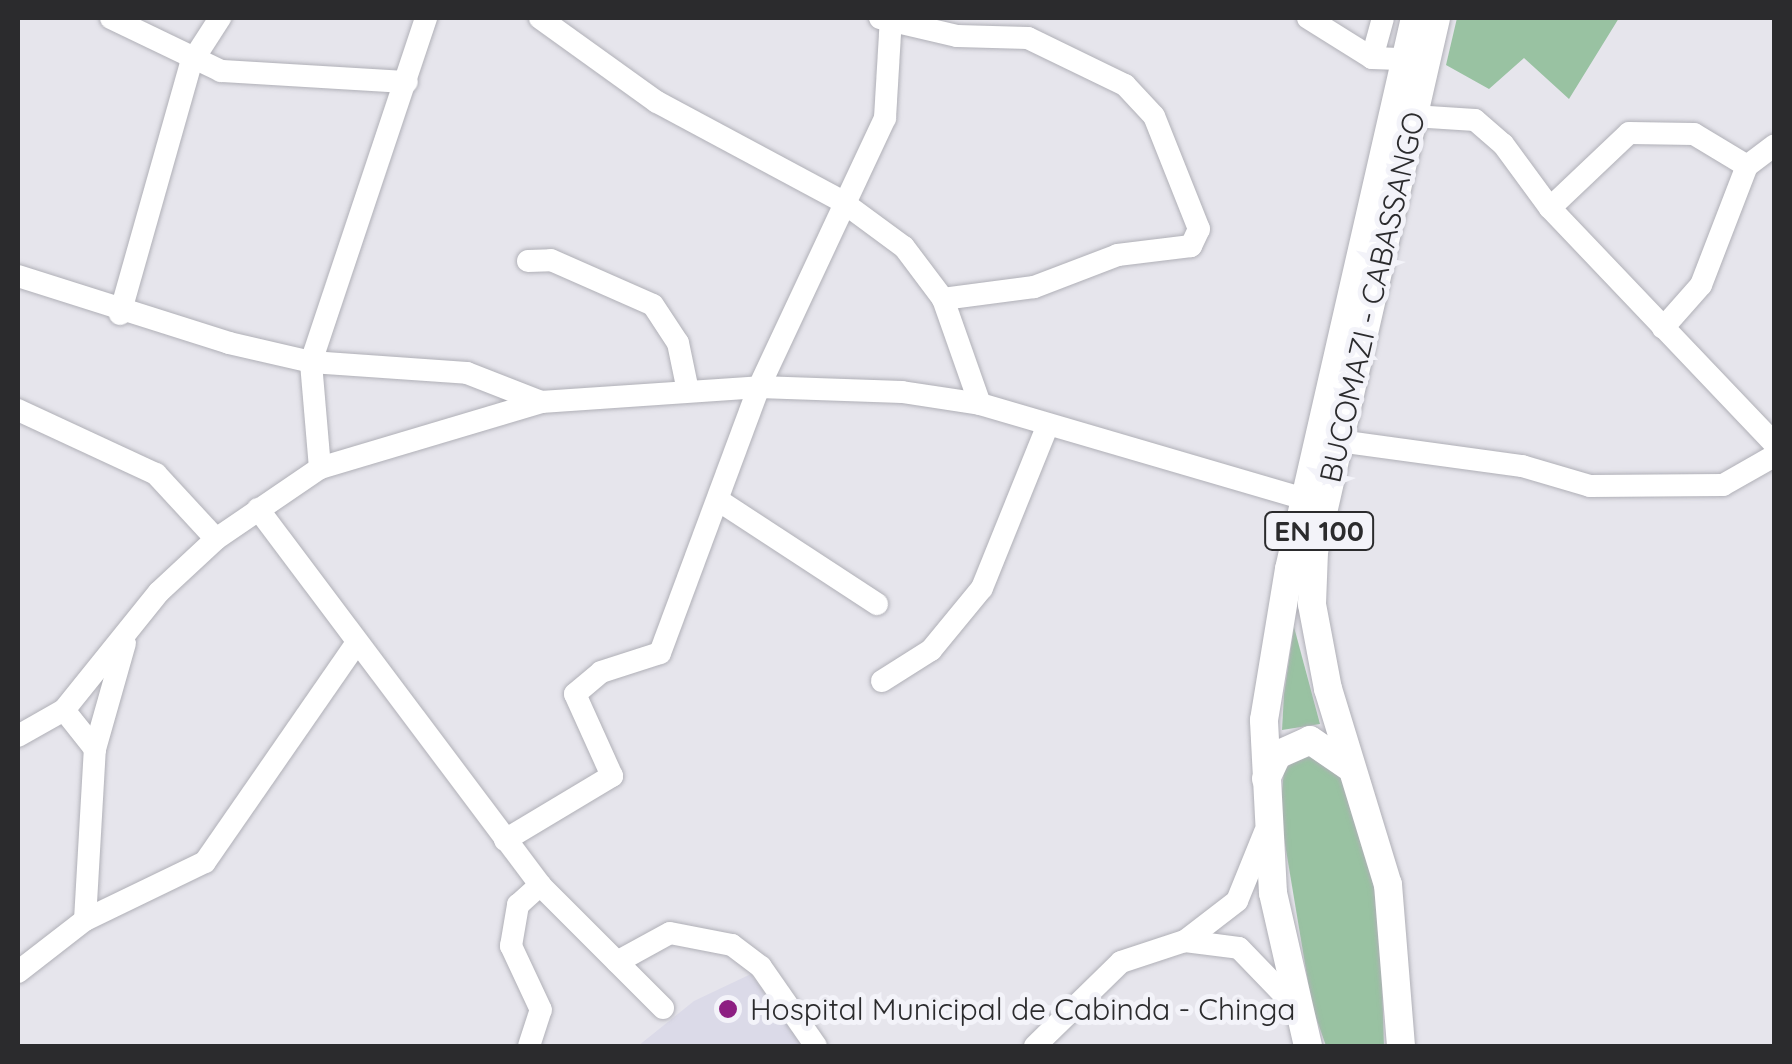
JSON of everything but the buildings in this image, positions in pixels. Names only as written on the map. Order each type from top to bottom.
[{"type":"main road","name":"BUCOMAZI - CABASSANGO","points":[[1308,1046],[1266,829],[1264,783],[1274,646],[1414,18]]},
{"type":"main road","name":"BUCOMAZI - CABASSANGO","points":[[1400,1045],[1388,885],[1355,775],[1312,604],[1338,441],[1436,18]]},
{"type":"main road","points":[[1264,783],[1277,754],[1310,740],[1332,747],[1355,775]]},
{"type":"street","points":[[110,18],[192,63],[238,74],[408,82]]},
{"type":"street","points":[[120,314],[192,63],[220,18]]},
{"type":"street","points":[[320,468],[312,362],[408,82],[426,18]]},
{"type":"street","points":[[540,18],[658,102],[840,200],[904,247],[942,299],[980,404]]},
{"type":"street","points":[[1308,18],[1372,58],[1406,59]]},
{"type":"street","points":[[1372,58],[1384,18]]},
{"type":"street","points":[[505,840],[612,776],[576,694],[600,672],[660,653],[758,387],[840,200],[884,118],[887,19],[1028,38],[1125,84],[1154,116],[1199,229],[1192,246],[1118,255],[1034,287],[942,299]]},
{"type":"street","points":[[1413,116],[1476,120],[1550,208],[1774,443]]},
{"type":"street","points":[[1550,208],[1629,133],[1694,134],[1747,166]]},
{"type":"street","points":[[1663,328],[1701,285],[1747,166],[1774,146]]},
{"type":"street","points":[[528,261],[551,260],[653,305],[678,343],[688,392]]},
{"type":"street","points":[[18,276],[120,314],[312,362],[435,367],[542,402]]},
{"type":"street","points":[[18,736],[64,710],[129,627],[216,539],[320,468],[542,402],[758,387],[980,404],[1047,427],[1304,498]]},
{"type":"street","points":[[18,410],[156,474],[216,539]]},
{"type":"street","points":[[882,682],[931,650],[982,588],[1047,427]]},
{"type":"street","points":[[1338,441],[1522,466],[1590,486],[1723,485],[1774,456]]},
{"type":"street","points":[[718,500],[877,604]]},
{"type":"street","points":[[258,508],[354,647],[540,885],[663,1008]]},
{"type":"street","points":[[85,920],[95,748],[129,627]]},
{"type":"street","points":[[18,972],[85,920],[205,862],[354,647]]},
{"type":"street","points":[[64,710],[95,748]]},
{"type":"street","points":[[1035,1046],[1122,962],[1185,941],[1237,901],[1266,829]]},
{"type":"street","points":[[529,1046],[541,1010],[511,946],[518,905],[540,885]]},
{"type":"street","points":[[617,962],[670,933],[732,945],[761,967],[816,1046]]},
{"type":"street","points":[[1185,941],[1239,948],[1299,1012]]},
{"type":"shaded area","name":"Hospital Municipal de Cabinda - Chinga","points":[[751,974],[803,1046],[638,1046],[694,1001]]},
{"type":"green space","points":[[1457,18],[1619,18],[1569,99],[1524,58],[1489,89],[1446,65]]},
{"type":"green space","points":[[1294,627],[1320,724],[1282,730],[1284,694]]},
{"type":"green space","points":[[1304,752],[1343,779],[1366,851],[1380,915],[1384,1046],[1326,1046],[1312,1006],[1280,814],[1284,770]]},
{"type":"place","name":"Hospital Municipal de Cabinda - Chinga","points":[[728,1009]]}]
